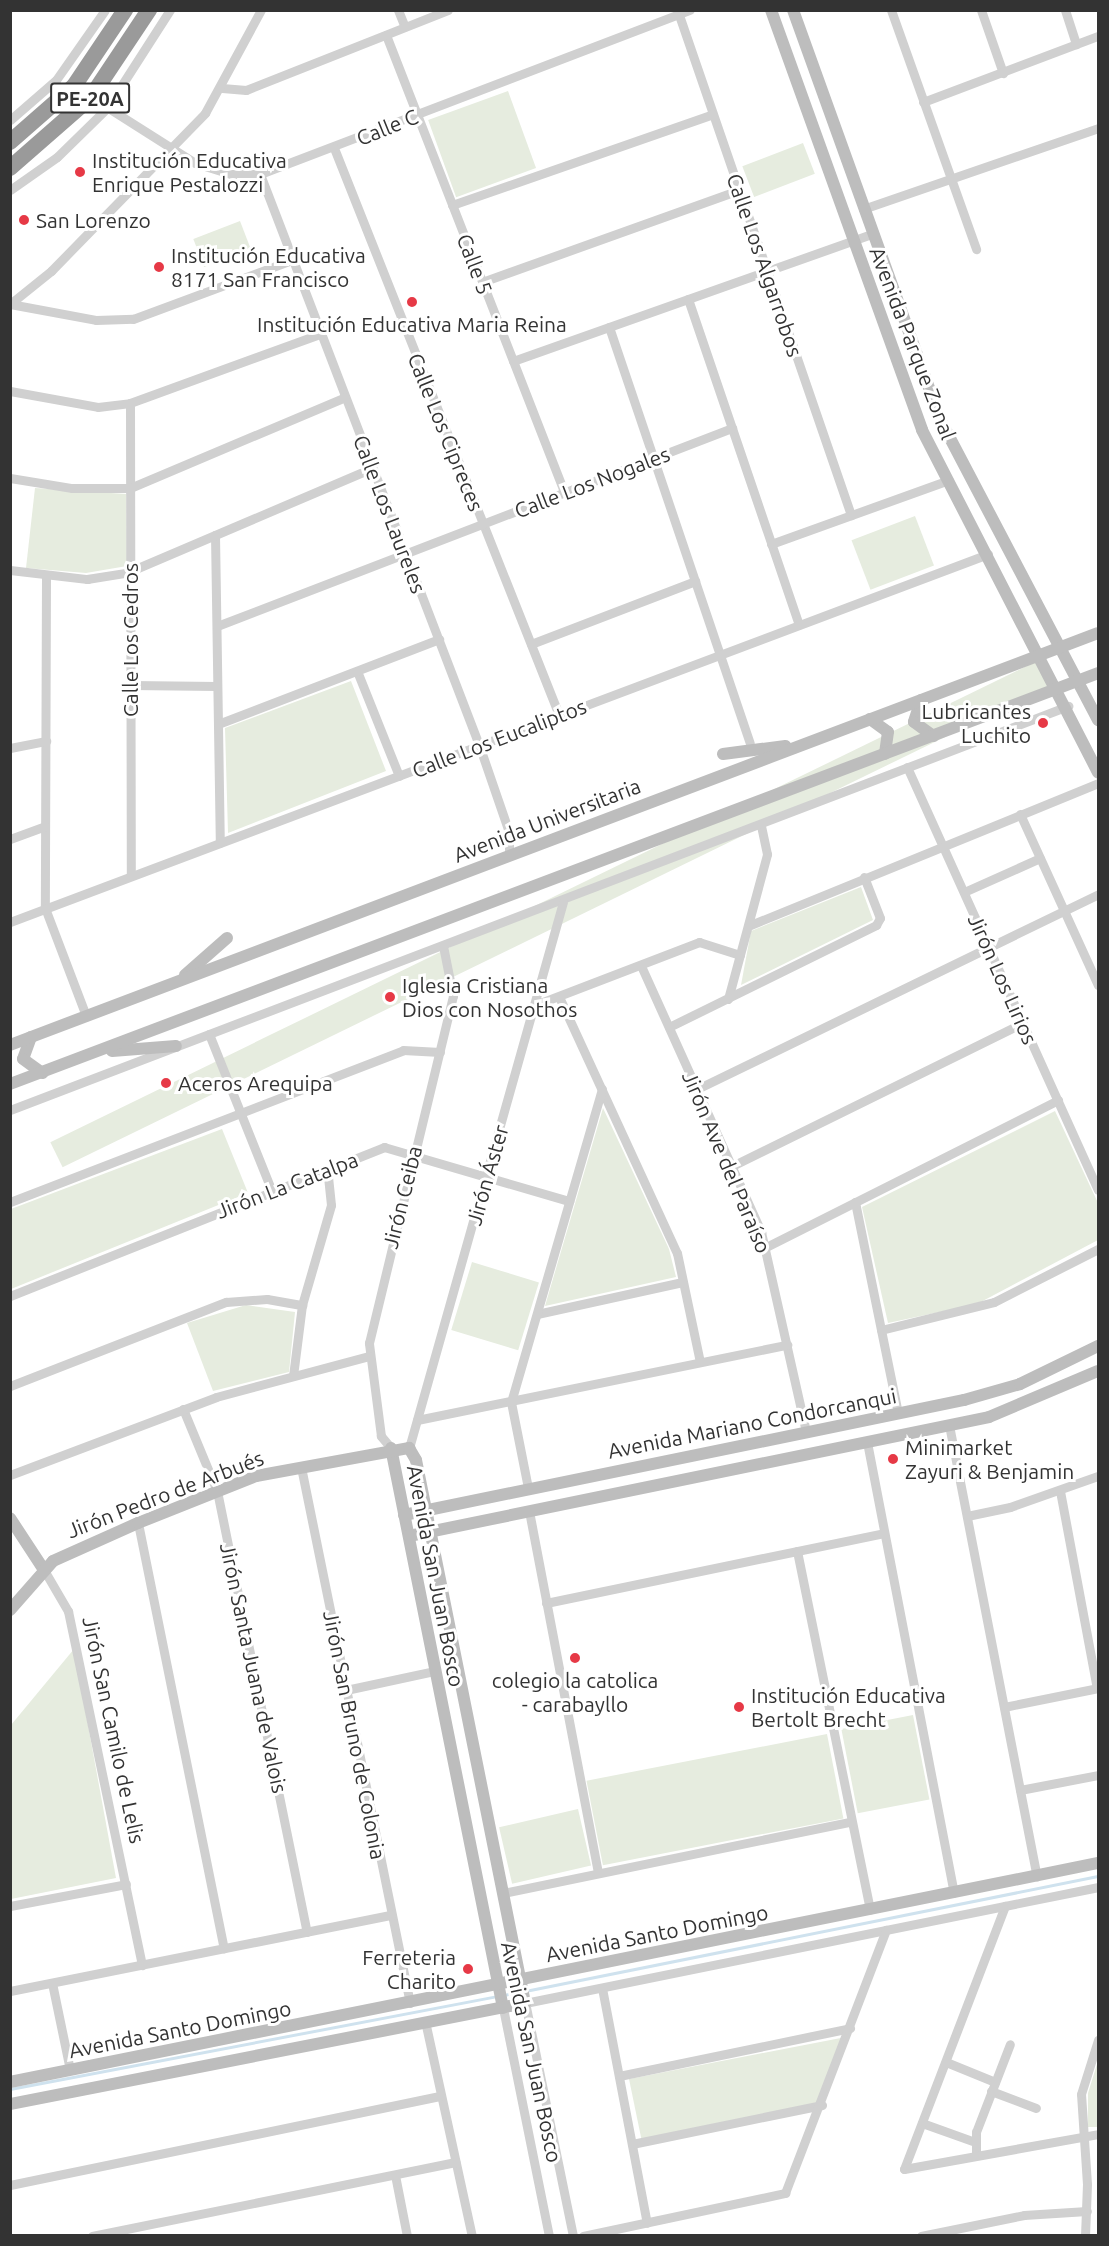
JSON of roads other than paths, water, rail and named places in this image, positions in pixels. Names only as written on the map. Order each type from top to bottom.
[{"type":"highway","name":"PE-20A","points":[[10,142],[74,86],[125,10]]},
{"type":"highway","name":"PE-20A","points":[[10,168],[91,98],[149,10]]},
{"type":"main road","name":"Avenida Parque Zonal","points":[[771,10],[852,241],[922,430],[1060,688],[1098,772]]},
{"type":"main road","name":"Avenida Parque Zonal","points":[[793,10],[941,421],[1080,680],[1098,720]]},
{"type":"main road","name":"Avenida Universitaria","points":[[10,1045],[1098,633]]},
{"type":"main road","points":[[10,1084],[1098,674]]},
{"type":"main road","points":[[921,700],[914,722],[933,736]]},
{"type":"main road","points":[[870,719],[888,732],[885,754]]},
{"type":"main road","points":[[723,754],[807,743]]},
{"type":"main road","points":[[176,982],[227,938]]},
{"type":"main road","points":[[31,1037],[23,1059],[42,1072]]},
{"type":"main road","points":[[99,1052],[176,1046]]},
{"type":"main road","name":"Avenida Mariano Condorcanqui","points":[[404,1515],[898,1414],[999,1391],[1098,1346]]},
{"type":"main road","name":"Avenida Mariano Condorcanqui","points":[[409,1536],[1006,1413],[1098,1371]]},
{"type":"main road","points":[[999,1391],[1006,1413]]},
{"type":"main road","points":[[753,1443],[758,1464]]},
{"type":"main road","name":"Avenida San Juan Bosco","points":[[503,2008],[391,1448],[409,1448],[426,1509],[525,2004]]},
{"type":"main road","name":"Jirón Pedro de Arbués","points":[[10,1610],[44,1570],[66,1553],[217,1491],[301,1467],[391,1448]]},
{"type":"main road","name":"Jirón San Camilo de Lelis","points":[[10,1518],[44,1570]]},
{"type":"main road","name":"Avenida Santo Domingo","points":[[10,2082],[1098,1863]]},
{"type":"main road","name":"Avenida Santo Domingo","points":[[10,2104],[425,2021],[525,2004]]},
{"type":"street","points":[[10,120],[56,80],[105,10]]},
{"type":"street","points":[[10,190],[57,157],[107,108],[170,10]]},
{"type":"street","points":[[10,304],[51,271],[170,149],[222,88],[261,10]]},
{"type":"street","points":[[398,10],[405,27]]},
{"type":"street","points":[[222,88],[246,90],[448,10]]},
{"type":"street","name":"Calle C","points":[[91,98],[170,149],[218,171],[260,174],[334,148],[690,10]]},
{"type":"street","points":[[891,10],[976,249]]},
{"type":"street","points":[[981,10],[1003,72]]},
{"type":"street","points":[[1065,10],[1076,44]]},
{"type":"street","name":"Calle Los Algarrobos","points":[[679,15],[851,515]]},
{"type":"street","name":"Calle 5","points":[[386,35],[564,492]]},
{"type":"street","points":[[923,102],[1098,36]]},
{"type":"street","points":[[452,206],[713,114]]},
{"type":"street","points":[[863,209],[1098,128]]},
{"type":"street","name":"Calle Los Cipreces","points":[[334,148],[559,715]]},
{"type":"street","name":"Calle Los Laureles","points":[[260,174],[480,745],[509,832],[509,856]]},
{"type":"street","points":[[482,282],[739,190]]},
{"type":"street","points":[[513,361],[872,234]]},
{"type":"street","points":[[10,304],[96,320],[133,319],[292,260]]},
{"type":"street","points":[[688,299],[799,625]]},
{"type":"street","points":[[609,327],[750,743]]},
{"type":"street","points":[[10,391],[98,407],[130,403],[320,334]]},
{"type":"street","points":[[10,478],[72,488],[130,488],[345,397]]},
{"type":"street","name":"Calle Los Cedros","points":[[130,403],[131,876]]},
{"type":"street","name":"Calle Los Nogales","points":[[217,626],[732,428]]},
{"type":"street","points":[[10,570],[46,577],[87,579],[130,571],[372,468]]},
{"type":"street","points":[[771,544],[949,480]]},
{"type":"street","points":[[215,535],[220,843]]},
{"type":"street","name":"Calle Los Eucaliptos","points":[[10,921],[988,554]]},
{"type":"street","points":[[46,577],[45,908],[86,1016]]},
{"type":"street","points":[[531,644],[695,581]]},
{"type":"street","points":[[218,724],[439,639]]},
{"type":"street","points":[[357,670],[399,776]]},
{"type":"street","points":[[130,685],[217,686]]},
{"type":"street","points":[[10,1110],[563,902],[1068,706]]},
{"type":"street","points":[[10,748],[46,741]]},
{"type":"street","name":"Jirón Los Lirios","points":[[907,767],[1098,1190]]},
{"type":"street","points":[[748,926],[1098,783]]},
{"type":"street","points":[[1020,814],[1098,986]]},
{"type":"street","points":[[728,999],[767,854],[761,825]]},
{"type":"street","points":[[10,839],[45,826]]},
{"type":"street","points":[[964,892],[1040,858]]},
{"type":"street","points":[[669,1027],[876,925],[879,918],[864,877]]},
{"type":"street","points":[[697,1089],[1098,894]]},
{"type":"street","name":"Jirón Áster","points":[[409,1448],[563,902]]},
{"type":"street","points":[[535,1005],[560,999],[642,968],[699,942],[740,955]]},
{"type":"street","name":"Jirón Ceiba","points":[[391,1448],[381,1436],[369,1356],[373,1316],[453,996],[443,946]]},
{"type":"street","name":"Jirón Ave del Paraíso","points":[[642,968],[732,1166],[766,1247],[806,1432]]},
{"type":"street","points":[[560,999],[677,1253],[700,1362]]},
{"type":"street","points":[[732,1166],[1023,1023]]},
{"type":"street","points":[[209,1034],[271,1189]]},
{"type":"street","points":[[10,1202],[403,1050],[440,1052]]},
{"type":"street","points":[[528,1488],[511,1402],[602,1089]]},
{"type":"street","points":[[766,1247],[1058,1100]]},
{"type":"street","name":"Jirón La Catalpa","points":[[10,1296],[271,1189],[384,1148],[413,1153],[569,1202]]},
{"type":"street","points":[[293,1376],[302,1305],[331,1205],[327,1169]]},
{"type":"street","points":[[855,1202],[898,1414]]},
{"type":"street","points":[[881,1330],[994,1302],[1098,1249]]},
{"type":"street","points":[[537,1314],[683,1282]]},
{"type":"street","points":[[10,1386],[226,1302],[267,1299],[302,1305]]},
{"type":"street","points":[[417,1419],[787,1345]]},
{"type":"street","points":[[10,1475],[183,1410],[293,1376],[369,1356]]},
{"type":"street","name":"Jirón Santa Juana de Valois","points":[[183,1410],[217,1491],[307,1932]]},
{"type":"street","points":[[949,1425],[1037,1876]]},
{"type":"street","points":[[867,1442],[954,1893]]},
{"type":"street","name":"Jirón San Bruno de Colonia","points":[[301,1467],[410,2003]]},
{"type":"street","points":[[967,1516],[1060,1491],[1098,1476]]},
{"type":"street","points":[[1004,1707],[1098,1688],[1060,1491]]},
{"type":"street","points":[[529,1511],[598,1872]]},
{"type":"street","points":[[138,1523],[224,1948]]},
{"type":"street","points":[[546,1603],[884,1533]]},
{"type":"street","points":[[797,1551],[850,1822],[870,1910]]},
{"type":"street","name":"Jirón San Camilo de Lelis","points":[[44,1570],[68,1611],[142,1965]]},
{"type":"street","points":[[346,1690],[435,1671]]},
{"type":"street","points":[[1020,1790],[1098,1774]]},
{"type":"street","points":[[503,1893],[850,1822]]},
{"type":"street","points":[[10,1906],[126,1884]]},
{"type":"street","name":"Avenida Santo Domingo","points":[[525,2004],[1098,1887]]},
{"type":"street","points":[[1005,1906],[904,2169],[1083,2133],[1098,2134]]},
{"type":"street","points":[[10,1991],[392,1915]]},
{"type":"street","points":[[583,2235],[779,2195],[788,2188],[822,2105],[886,1930]]},
{"type":"street","points":[[52,1983],[70,2070]]},
{"type":"street","points":[[602,1988],[647,2223]]},
{"type":"street","name":"Avenida San Juan Bosco","points":[[525,2004],[573,2235]]},
{"type":"street","name":"Avenida San Juan Bosco","points":[[503,2008],[549,2235]]},
{"type":"street","points":[[425,2021],[471,2235]]},
{"type":"street","points":[[619,2076],[850,2028]]},
{"type":"street","points":[[1085,2235],[1087,2211],[1081,2094],[1098,2040]]},
{"type":"street","points":[[976,2155],[975,2142],[993,2086],[1010,2044]]},
{"type":"street","points":[[946,2062],[1036,2108]]},
{"type":"street","points":[[10,2185],[441,2096]]},
{"type":"street","points":[[632,2144],[822,2105]]},
{"type":"street","points":[[922,2123],[975,2142]]},
{"type":"street","points":[[92,2235],[124,2232],[456,2162]]},
{"type":"street","points":[[395,2175],[406,2235]]},
{"type":"street","points":[[921,2235],[1024,2215],[1087,2211]]},
{"type":"waterway","points":[[525,1991],[1098,1876]]},
{"type":"waterway","points":[[504,1995],[518,1992]]},
{"type":"waterway","points":[[10,2089],[498,1996]]},
{"type":"place","name":"Institución Educativa Enrique Pestalozzi","points":[[80,172]]},
{"type":"place","name":"San Lorenzo","points":[[24,220]]},
{"type":"place","name":"Institución Educativa 8171 San Francisco","points":[[159,267]]},
{"type":"place","name":"Institución Educativa Maria Reina","points":[[412,302]]},
{"type":"place","name":"Lubricantes Luchito","points":[[1043,723]]},
{"type":"place","name":"Iglesia Cristiana Dios con Nosothos","points":[[390,997]]},
{"type":"place","name":"Aceros Arequipa","points":[[166,1083]]},
{"type":"place","name":"Minimarket Zayuri & Benjamin","points":[[893,1459]]},
{"type":"place","name":"colegio la catolica - carabayllo","points":[[575,1658]]},
{"type":"place","name":"Institución Educativa Bertolt Brecht","points":[[739,1707]]},
{"type":"place","name":"Ferreteria Charito","points":[[468,1969]]}]
